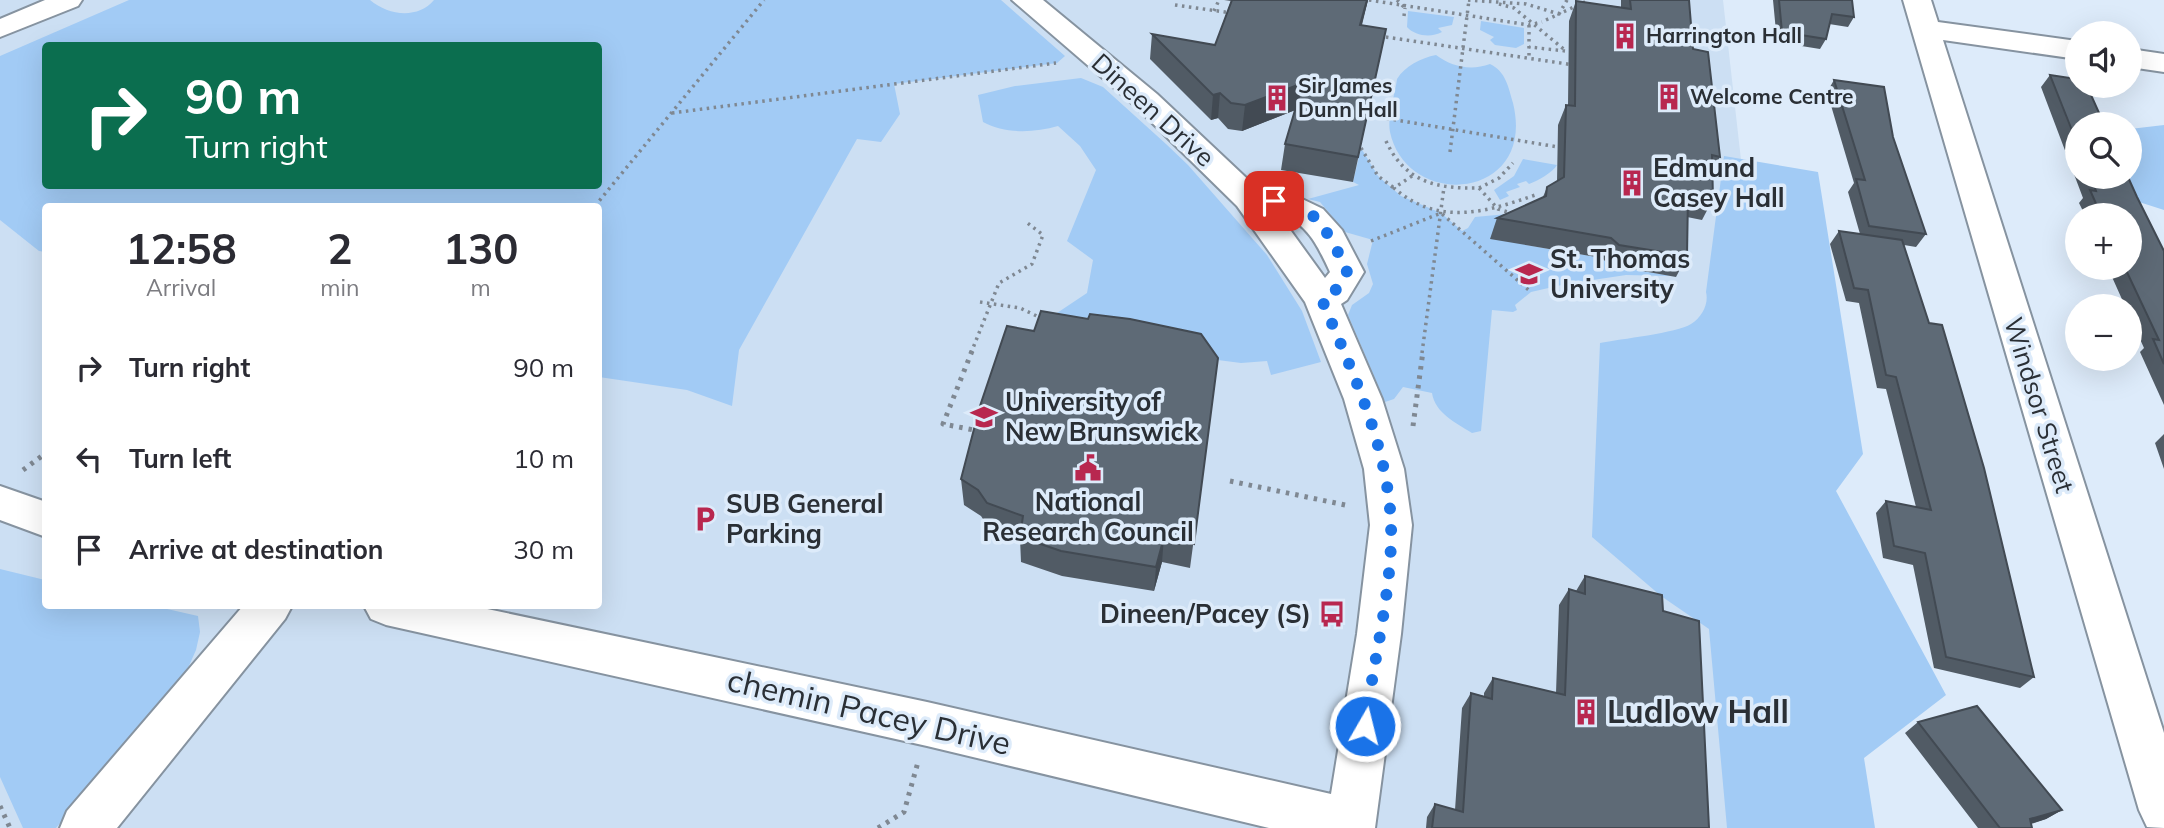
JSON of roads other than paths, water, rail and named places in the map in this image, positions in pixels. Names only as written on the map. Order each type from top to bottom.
[{"type":"street","points":[[0,29],[68,0]]},
{"type":"street","name":"Dineen Drive","points":[[1026,0],[1146,100],[1249,199],[1322,300],[1375,435],[1384,469],[1391,525],[1380,634],[1351,826]]},
{"type":"street","points":[[1921,14],[2065,47]]},
{"type":"street","name":"Windsor Street","points":[[1921,14],[2164,810]]},
{"type":"street","points":[[2142,60],[2164,63]]},
{"type":"street","points":[[1249,199],[1293,205],[1311,213],[1339,254],[1347,272],[1335,291],[1322,300]]},
{"type":"street","points":[[0,503],[42,519]]},
{"type":"street","points":[[85,828],[268,609]]},
{"type":"street","name":"chemin Pacey Drive","points":[[400,609],[927,724],[1351,826]]},
{"type":"place","name":"Harrington Hall","points":[[1625,36]]},
{"type":"place","name":"Welcome Centre","points":[[1669,97]]},
{"type":"place","name":"Sir James Dunn Hall","points":[[1277,98]]},
{"type":"place","name":"Edmund Casey Hall","points":[[1632,183]]},
{"type":"place","name":"St. Thomas University","points":[[1529,274]]},
{"type":"place","name":"University of New Brunswick","points":[[984,417]]},
{"type":"place","name":"National Research Council","points":[[1088,468]]},
{"type":"place","name":"SUB General Parking","points":[[705,519]]},
{"type":"place","name":"Dineen/Pacey (S)","points":[[1332,614]]},
{"type":"place","name":"Ludlow Hall","points":[[1586,712]]}]
